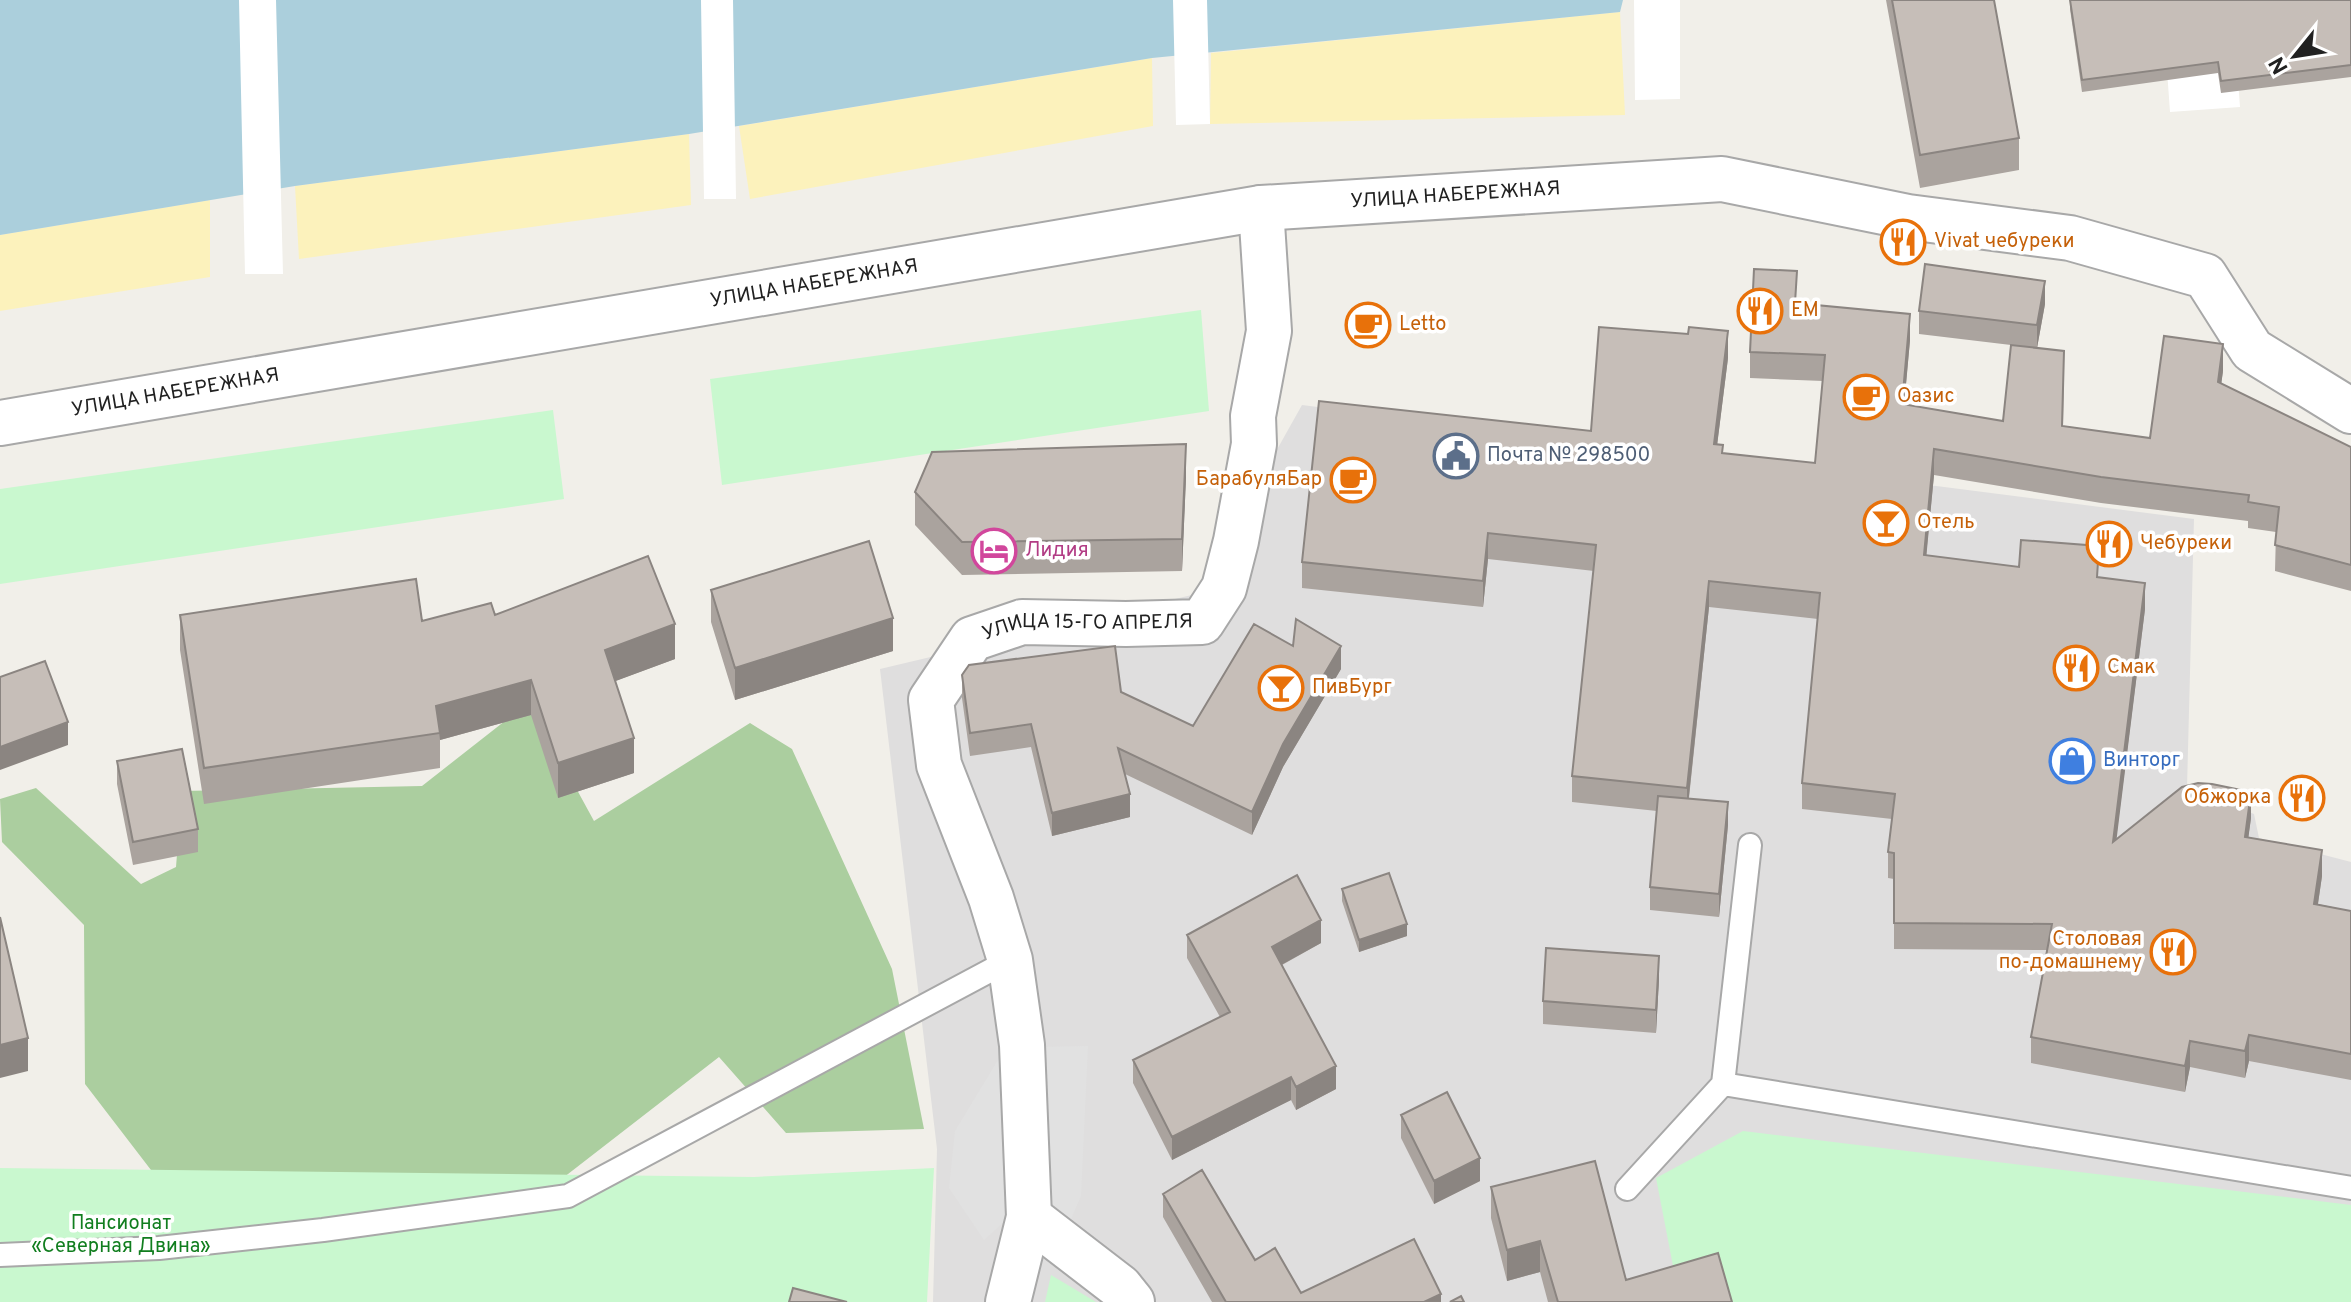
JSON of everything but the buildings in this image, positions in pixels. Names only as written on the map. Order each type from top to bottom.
[{"type":"street","name":"УЛИЦА НАБЕРЕЖНАЯ","points":[[0,423],[1261,208],[1722,179],[1908,217],[2070,238],[2205,276],[2252,350],[2351,411]]},
{"type":"street","name":"УЛИЦА 15-ГО АПРЕЛЯ","points":[[1008,1302],[1029,1217],[1022,1045],[1010,960],[991,898],[939,765],[931,700],[972,639],[1022,622],[1202,622],[1224,588],[1254,444],[1253,416],[1269,331],[1261,208]]},
{"type":"street","points":[[1029,1217],[1120,1287],[1132,1302]]},
{"type":"lane","points":[[1627,1189],[1723,1084],[1750,845]]},
{"type":"lane","points":[[0,1255],[159,1248],[219,1242],[568,1196],[1010,960]]},
{"type":"lane","points":[[1723,1084],[2351,1188]]},
{"type":"shaded area","points":[[1302,405],[2194,519],[2187,788],[2254,814],[2259,838],[2351,862],[2351,1302],[933,1302],[937,1149],[880,669],[1196,594]]},
{"type":"shaded area","points":[[1088,1046],[1081,1196],[1064,1235],[1035,1211],[1033,1047]]},
{"type":"shaded area","points":[[1001,1055],[1017,1210],[984,1240],[949,1188],[955,1131]]},
{"type":"green space","points":[[1201,310],[1209,411],[722,485],[710,379]]},
{"type":"green space","points":[[553,410],[564,499],[0,584],[0,489]]},
{"type":"green space","points":[[529,702],[594,821],[750,723],[792,749],[892,969],[924,1129],[786,1133],[719,1057],[559,1181],[174,1200],[85,1084],[84,925],[2,842],[0,799],[36,788],[141,884],[176,867],[182,791],[422,786]]},
{"type":"green space","points":[[1743,1131],[2351,1205],[2351,1302],[1680,1302],[1656,1178]]},
{"type":"green space","name":"Пансионат «Северная Двина»","points":[[0,1168],[754,1177],[934,1168],[927,1302],[0,1302]]},
{"type":"green space","points":[[1051,1275],[1096,1302],[1045,1302]]},
{"type":"sand","points":[[1620,12],[1625,115],[1210,124],[1211,53]]},
{"type":"sand","points":[[1152,58],[1153,126],[750,199],[739,126]]},
{"type":"sand","points":[[689,134],[691,205],[299,259],[295,186]]},
{"type":"sand","points":[[210,200],[210,277],[0,311],[0,235]]},
{"type":"water","points":[[0,0],[1623,0],[1620,12],[1152,58],[689,134],[295,186],[0,235]]},
{"type":"pier","points":[[239,0],[276,0],[283,274],[245,274]]},
{"type":"pier","points":[[701,0],[733,0],[736,199],[704,199]]},
{"type":"pier","points":[[1173,0],[1207,0],[1210,124],[1176,125]]},
{"type":"pier","points":[[1634,0],[1680,0],[1680,99],[1635,100]]},
{"type":"pier","points":[[2162,0],[2232,0],[2240,107],[2170,112]]},
{"type":"place","name":"Vivat чебуреки","points":[[1903,242]]},
{"type":"place","name":"ЕМ","points":[[1760,311]]},
{"type":"place","name":"Letto","points":[[1368,325]]},
{"type":"place","name":"Оазис","points":[[1866,397]]},
{"type":"place","name":"Почта № 298500","points":[[1456,456]]},
{"type":"place","name":"БарабуляБар","points":[[1353,480]]},
{"type":"place","name":"Отель","points":[[1886,523]]},
{"type":"place","name":"Чебуреки","points":[[2109,544]]},
{"type":"place","name":"Лидия","points":[[994,551]]},
{"type":"place","name":"Смак","points":[[2076,668]]},
{"type":"place","name":"ПивБург","points":[[1281,688]]},
{"type":"place","name":"Винторг","points":[[2072,761]]},
{"type":"place","name":"Обжорка","points":[[2302,798]]},
{"type":"place","name":"Столовая по-домашнему","points":[[2173,952]]}]
